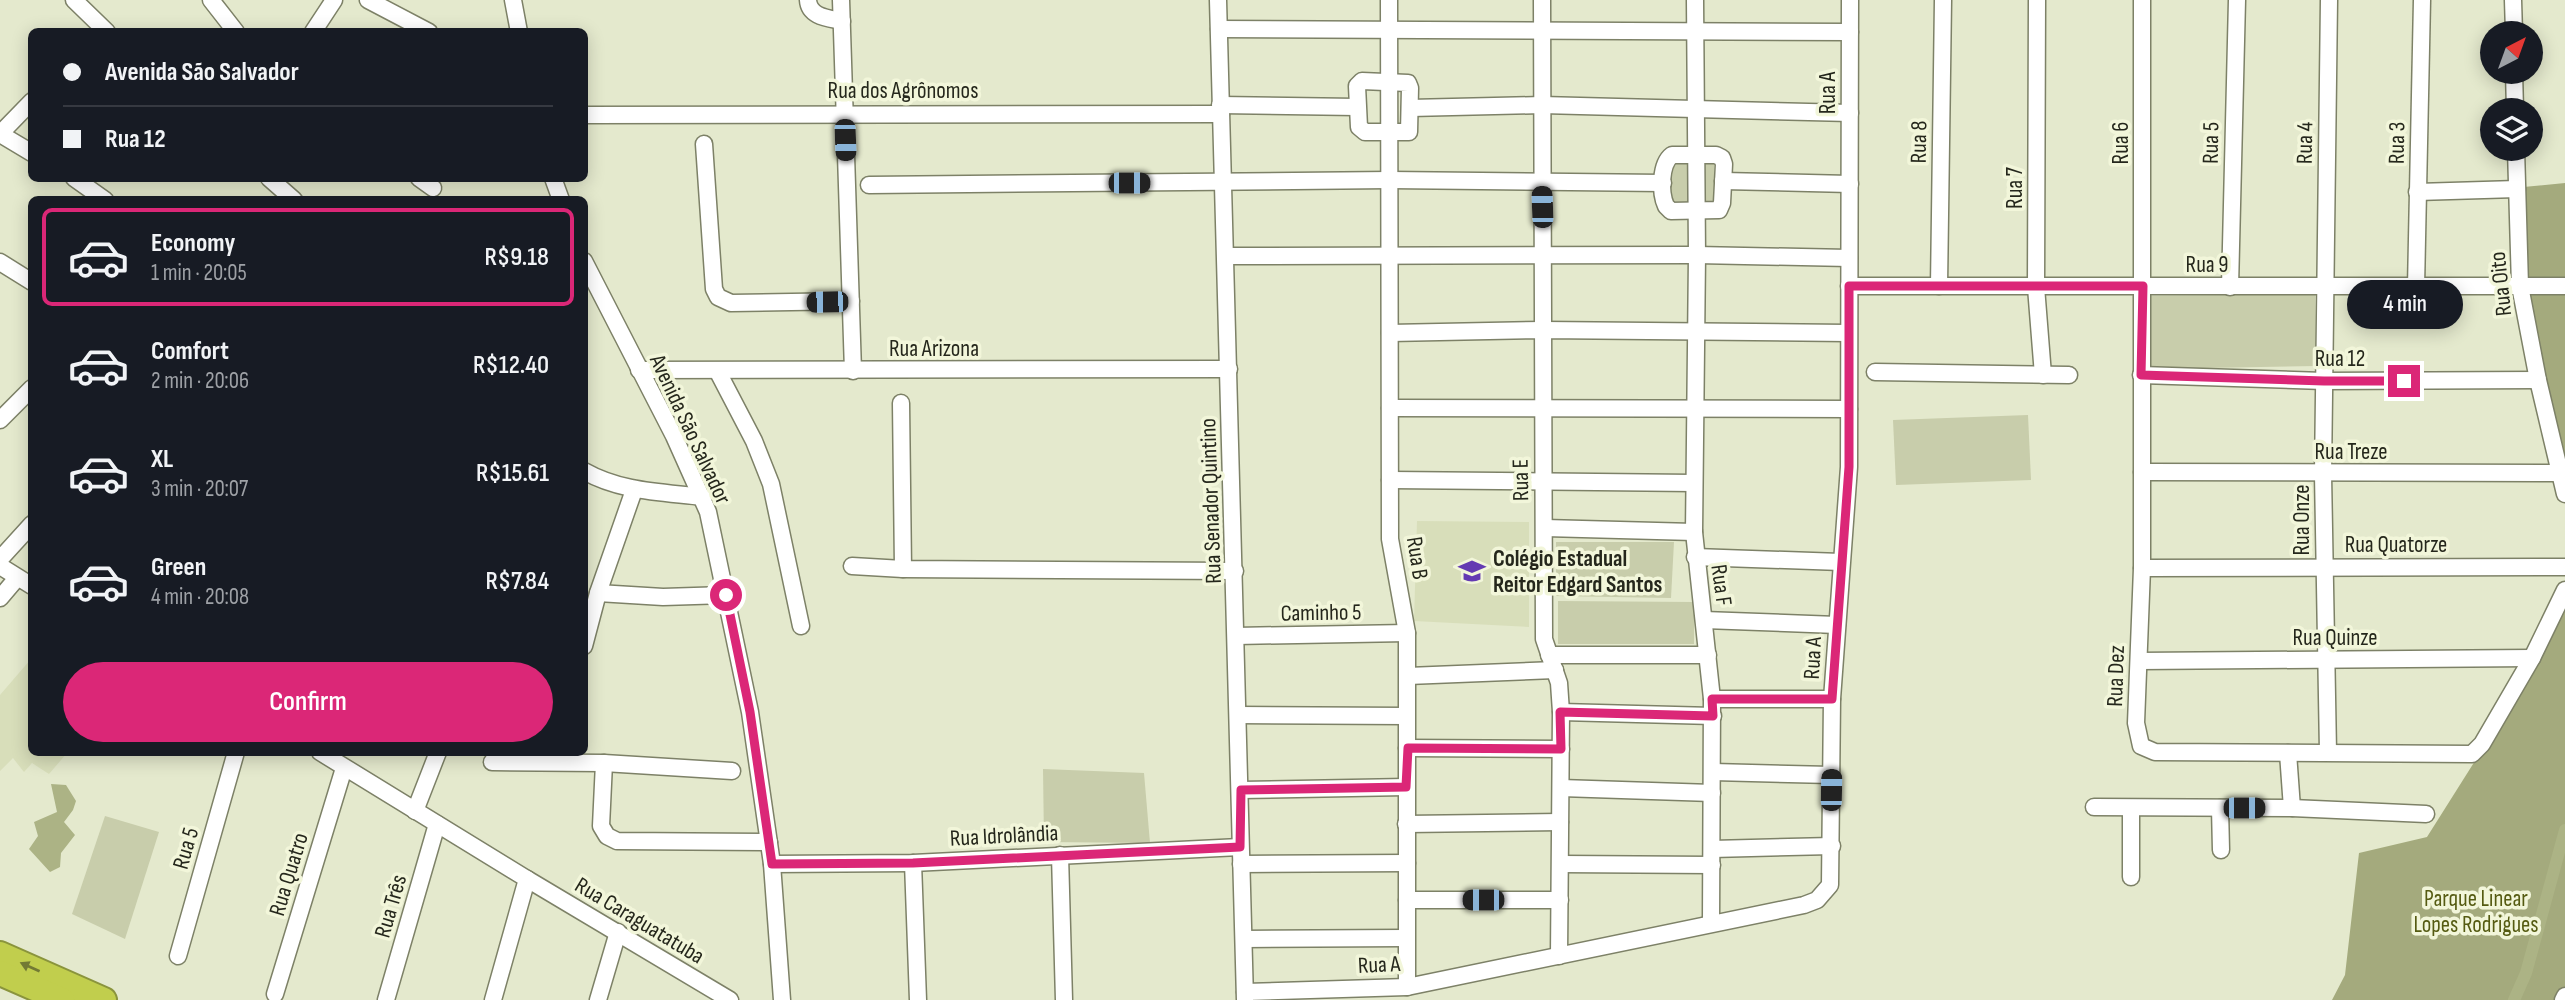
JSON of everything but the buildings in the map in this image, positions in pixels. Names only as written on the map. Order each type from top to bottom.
[{"type":"highway","points":[[0,954],[104,1000]]},
{"type":"highway","points":[[0,974],[62,1000]]},
{"type":"highway","points":[[0,979],[32,1000]]},
{"type":"street","points":[[74,0],[100,28]]},
{"type":"street","points":[[211,0],[233,28]]},
{"type":"street","points":[[316,28],[334,0]]},
{"type":"street","points":[[368,0],[421,28]]},
{"type":"street","points":[[513,0],[518,28]]},
{"type":"street","points":[[808,0],[808,6],[814,13],[842,21]]},
{"type":"street","points":[[841,0],[853,372]]},
{"type":"street","name":"Rua Senador Quintino","points":[[1218,0],[1245,996]]},
{"type":"street","points":[[1389,0],[1390,80]]},
{"type":"street","name":"Rua E","points":[[1542,0],[1544,639],[1552,662],[1560,712],[1559,957]]},
{"type":"street","points":[[1695,0],[1695,155]]},
{"type":"street","name":"Rua A","points":[[1245,996],[1407,987],[1559,957],[1817,900],[1830,885],[1832,699],[1849,467],[1850,0]]},
{"type":"street","name":"Rua 8","points":[[1939,285],[1943,0]]},
{"type":"street","name":"Rua 7","points":[[2037,0],[2036,287],[2043,375]]},
{"type":"street","name":"Rua 6","points":[[2142,0],[2143,286]]},
{"type":"street","name":"Rua 5","points":[[2230,287],[2236,0]]},
{"type":"street","name":"Rua 4","points":[[2325,287],[2329,0]]},
{"type":"street","name":"Rua 3","points":[[2416,287],[2422,0]]},
{"type":"street","points":[[2513,0],[2514,21]]},
{"type":"street","points":[[1219,29],[1388,32],[1850,32]]},
{"type":"street","name":"Rua B","points":[[1390,80],[1390,539],[1407,633],[1407,987]]},
{"type":"street","points":[[1362,81],[1405,81],[1410,85],[1409,132],[1390,135],[1361,129],[1354,107],[1357,86],[1362,81]]},
{"type":"street","points":[[28,105],[0,134],[28,151]]},
{"type":"street","points":[[1410,108],[1542,105],[1850,113]]},
{"type":"street","name":"Rua dos Agrônomos","points":[[588,116],[1354,107]]},
{"type":"street","points":[[704,144],[714,289],[718,297],[732,303],[851,301]]},
{"type":"street","points":[[1695,155],[1716,155],[1722,158],[1723,203],[1719,210],[1697,212],[1668,209],[1663,202],[1665,164],[1669,157],[1695,155]]},
{"type":"street","name":"Rua F","points":[[1695,155],[1697,255],[1693,409],[1694,532],[1713,716],[1711,922]]},
{"type":"street","name":"Rua Oito","points":[[2516,161],[2520,286],[2538,380],[2565,494]]},
{"type":"street","points":[[869,185],[1390,180],[1663,183]]},
{"type":"street","points":[[1723,181],[1850,184]]},
{"type":"street","points":[[83,182],[100,196]]},
{"type":"street","points":[[274,182],[289,196]]},
{"type":"street","points":[[425,182],[433,188]]},
{"type":"street","points":[[2417,192],[2516,190]]},
{"type":"street","points":[[1226,256],[1389,258],[1697,255],[1849,258]]},
{"type":"street","points":[[0,262],[28,280]]},
{"type":"street","name":"Avenida São Salvador","points":[[588,269],[703,497],[750,712],[772,864],[782,1000]]},
{"type":"street","name":"Rua 9","points":[[1849,286],[2565,286]]},
{"type":"street","name":"Rua Dez","points":[[2143,286],[2142,568],[2136,723],[2141,746],[2155,752],[2472,754],[2482,744],[2532,658]]},
{"type":"street","name":"Rua Onze","points":[[2325,287],[2323,474],[2328,752]]},
{"type":"street","points":[[1390,333],[1544,330],[1849,333]]},
{"type":"street","name":"Rua Arizona","points":[[639,370],[853,372],[1229,369]]},
{"type":"street","points":[[718,372],[754,441],[771,484],[801,626]]},
{"type":"street","points":[[1875,372],[2069,375]]},
{"type":"street","name":"Rua 12","points":[[2141,375],[2324,381],[2538,380]]},
{"type":"street","points":[[0,420],[28,392]]},
{"type":"street","points":[[901,403],[903,569]]},
{"type":"street","points":[[1390,408],[1849,409]]},
{"type":"street","name":"Rua Treze","points":[[2142,472],[2560,472]]},
{"type":"street","points":[[588,473],[609,483],[634,490],[703,497]]},
{"type":"street","points":[[1390,480],[1695,483]]},
{"type":"street","points":[[588,631],[598,593],[634,490]]},
{"type":"street","points":[[0,559],[28,528]]},
{"type":"street","points":[[1545,528],[1694,532]]},
{"type":"street","points":[[1695,557],[1841,562]]},
{"type":"street","points":[[0,566],[28,584]]},
{"type":"street","points":[[852,566],[903,569],[1235,571]]},
{"type":"street","name":"Rua Quatorze","points":[[2142,568],[2565,567]]},
{"type":"street","points":[[0,598],[17,578]]},
{"type":"street","points":[[2532,658],[2565,590]]},
{"type":"street","points":[[598,593],[663,597],[726,595]]},
{"type":"street","points":[[1704,620],[1837,625]]},
{"type":"street","name":"Caminho 5","points":[[1236,636],[1407,633]]},
{"type":"street","points":[[1408,676],[1552,662],[1708,655]]},
{"type":"street","name":"Rua Quinze","points":[[2139,661],[2532,658]]},
{"type":"street","points":[[1712,699],[1832,699]]},
{"type":"street","points":[[1560,712],[1713,716]]},
{"type":"street","points":[[1238,715],[1406,716]]},
{"type":"street","points":[[1408,748],[1561,749]]},
{"type":"street","points":[[2288,753],[2292,808]]},
{"type":"street","name":"Rua 5","points":[[178,956],[235,756]]},
{"type":"street","name":"Rua Caraguatatuba","points":[[326,756],[730,1000]]},
{"type":"street","points":[[415,811],[436,756]]},
{"type":"street","points":[[492,762],[604,763],[732,771]]},
{"type":"street","points":[[604,763],[601,826],[610,838],[617,841],[769,842]]},
{"type":"street","name":"Rua Quatro","points":[[275,993],[344,768]]},
{"type":"street","points":[[1713,772],[1832,775]]},
{"type":"street","points":[[1241,790],[1406,787]]},
{"type":"street","points":[[1561,788],[1712,793]]},
{"type":"street","points":[[2094,807],[2292,808],[2426,814]]},
{"type":"street","points":[[2131,808],[2131,877]]},
{"type":"street","points":[[2220,808],[2221,850]]},
{"type":"street","points":[[1406,824],[1560,822]]},
{"type":"street","name":"Rua Três","points":[[386,1000],[437,824]]},
{"type":"street","points":[[1561,864],[1712,857],[1832,846]]},
{"type":"street","name":"Rua Idrolândia","points":[[772,864],[913,863],[1240,847]]},
{"type":"street","points":[[1060,855],[1064,1000]]},
{"type":"street","points":[[913,863],[918,1000]]},
{"type":"street","points":[[1241,864],[1407,863]]},
{"type":"street","points":[[493,1000],[527,879]]},
{"type":"street","points":[[1407,900],[1560,900]]},
{"type":"street","points":[[598,1000],[618,932]]},
{"type":"street","points":[[1244,939],[1406,938]]},
{"type":"shaded area","points":[[1670,163],[1714,163],[1715,208],[1668,207]]},
{"type":"shaded area","points":[[2315,294],[2316,366],[2148,369],[2146,296]]},
{"type":"shaded area","points":[[2028,415],[2031,480],[1896,485],[1893,420]]},
{"type":"shaded area","name":"Colégio Estadual Reitor Edgard Santos","points":[[1417,521],[1529,522],[1529,627],[1414,621]]},
{"type":"shaded area","points":[[1556,542],[1674,542],[1671,598],[1556,596]]},
{"type":"shaded area","points":[[1558,601],[1694,602],[1694,644],[1558,644]]},
{"type":"shaded area","points":[[28,662],[28,756],[64,756],[49,774],[32,763],[24,772],[13,758],[0,771],[0,695]]},
{"type":"shaded area","points":[[1043,769],[1144,773],[1150,843],[1044,842]]},
{"type":"shaded area","points":[[51,784],[66,785],[76,801],[64,822],[75,835],[61,853],[60,867],[50,872],[29,849],[38,836],[34,822],[57,812]]},
{"type":"shaded area","points":[[105,816],[159,832],[125,939],[72,914]]},
{"type":"green space","points":[[2565,183],[2565,500],[2536,380],[2513,188]]},
{"type":"green space","name":"Parque Linear Lopes Rodrigues","points":[[2565,592],[2565,987],[2558,1000],[2332,1000],[2345,975],[2359,853],[2427,837],[2480,753]]},
{"type":"waterway","points":[[2514,1000],[2526,973],[2565,830]]},
{"type":"place","name":"Colégio Estadual Reitor Edgard Santos","points":[[1472,571]]},
{"type":"route","points":[[726,595],[750,712],[772,864],[913,863],[1240,847],[1241,790],[1406,787],[1408,748],[1561,749],[1560,712],[1713,716],[1712,699],[1832,699],[1849,467],[1849,286],[2143,286],[2141,375],[2404,381]]}]
